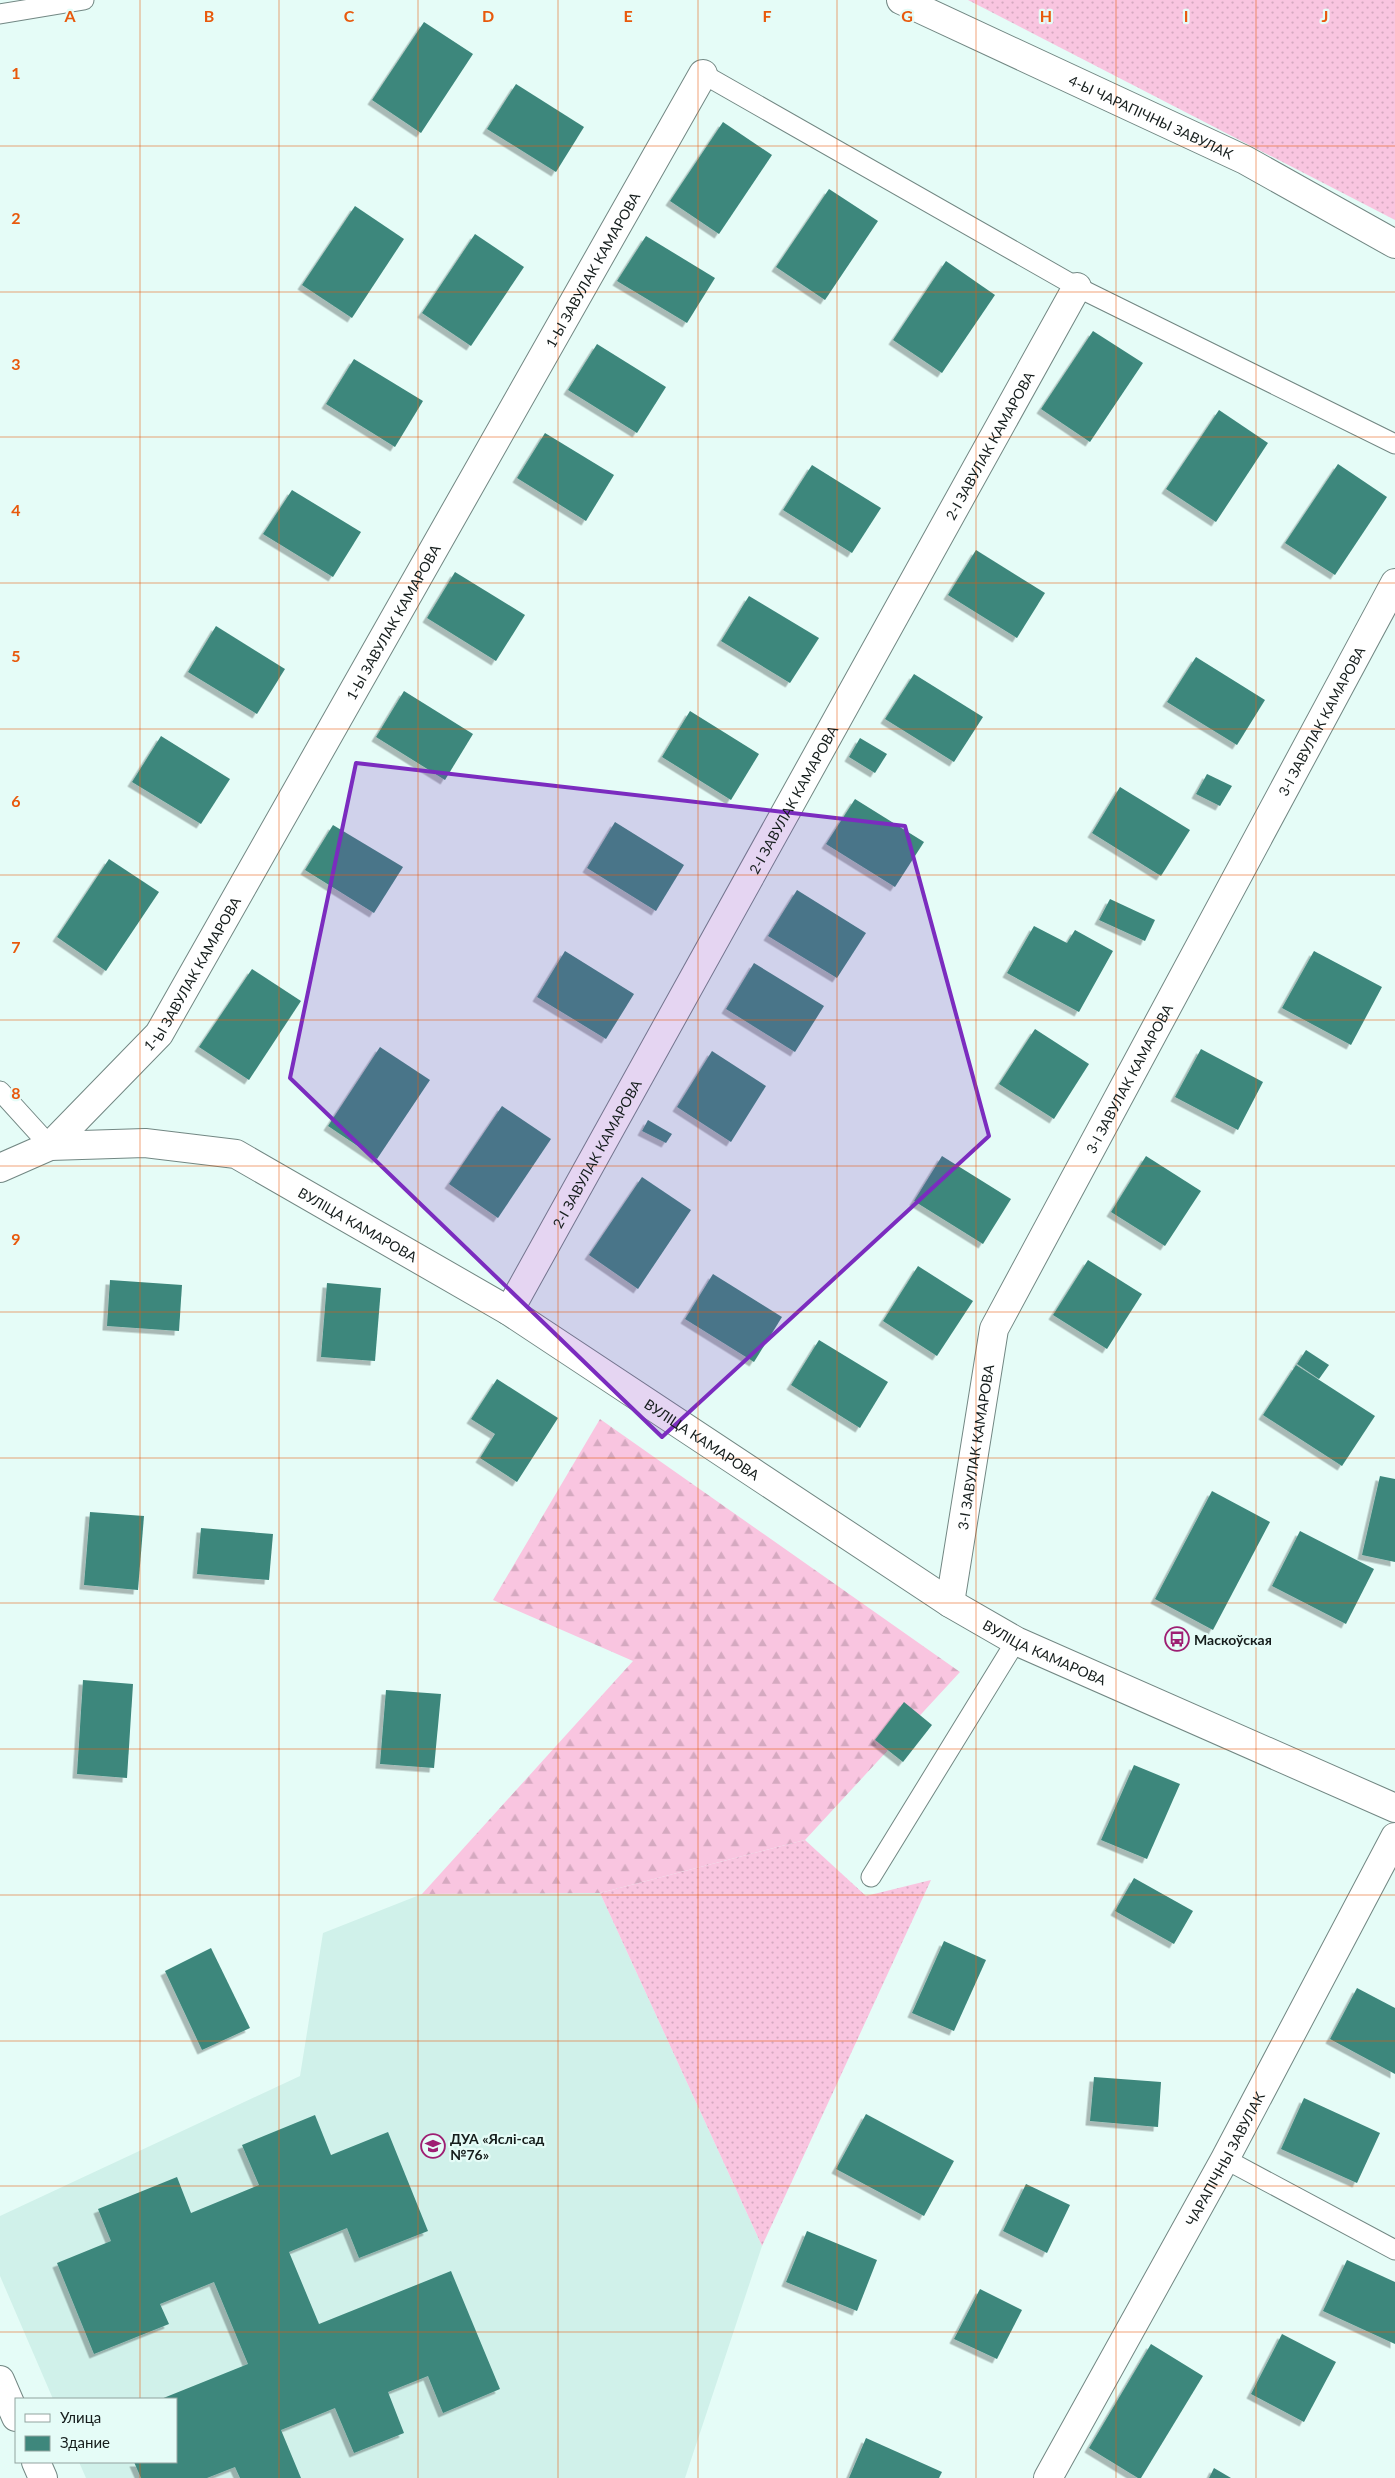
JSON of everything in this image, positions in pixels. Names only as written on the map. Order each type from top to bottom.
[{"type":"street","name":"4-Ы ЧАРАПІЧНЫ ЗАВУЛАК","points":[[901,0],[1245,160],[1395,244]]},
{"type":"street","name":"1-Ы ЗАВУЛАК КАМАРОВА","points":[[50,1146],[159,1034],[703,74]]},
{"type":"street","name":"2-І ЗАВУЛАК КАМАРОВА","points":[[509,1311],[1077,288]]},
{"type":"street","name":"3-І ЗАВУЛАК КАМАРОВА","points":[[950,1603],[994,1329],[1395,584]]},
{"type":"street","name":"ВУЛІЦА КАМАРОВА","points":[[0,1168],[50,1146],[145,1143],[236,1154],[509,1311],[950,1603],[1016,1641],[1395,1808]]},
{"type":"street","name":"ЧАРАПІЧНЫ ЗАВУЛАК","points":[[1048,2478],[1225,2159],[1395,1837]]},
{"type":"street","points":[[0,2380],[15,2415]]},
{"type":"street","points":[[36,2463],[43,2478]]},
{"type":"lane","points":[[0,14],[84,0]]},
{"type":"lane","points":[[703,74],[1077,288],[1395,444]]},
{"type":"lane","points":[[0,1092],[50,1146]]},
{"type":"lane","points":[[871,1877],[1016,1641]]},
{"type":"lane","points":[[1225,2159],[1395,2250]]},
{"type":"highlighted area","points":[[356,763],[905,826],[989,1136],[662,1437],[290,1078]]},
{"type":"shaded area","name":"ДУА «Яслі-сад №76»","points":[[600,1893],[762,2246],[685,2478],[86,2478],[79,2463],[178,2463],[178,2398],[53,2398],[0,2276],[0,2216],[300,2076],[323,1933],[422,1894]]},
{"type":"green space","points":[[968,0],[1395,0],[1395,220]]},
{"type":"green space","points":[[600,1419],[960,1672],[805,1840],[600,1893],[422,1894],[633,1661],[493,1600]]},
{"type":"green space","points":[[805,1840],[866,1896],[931,1880],[762,2246],[600,1893]]},
{"type":"building","points":[[424,22],[473,54],[421,133],[372,100]]},
{"type":"building","points":[[516,84],[584,127],[556,172],[487,129]]},
{"type":"building","points":[[723,122],[772,155],[719,234],[670,201]]},
{"type":"building","points":[[829,189],[878,221],[825,300],[776,267]]},
{"type":"building","points":[[355,206],[404,239],[352,318],[302,285]]},
{"type":"building","points":[[475,234],[524,267],[471,346],[422,313]]},
{"type":"building","points":[[646,236],[715,278],[687,323],[617,281]]},
{"type":"building","points":[[946,261],[995,295],[942,373],[893,340]]},
{"type":"building","points":[[1093,331],[1143,363],[1090,442],[1041,409]]},
{"type":"building","points":[[597,344],[666,387],[637,433],[568,390]]},
{"type":"building","points":[[354,359],[423,401],[395,447],[326,404]]},
{"type":"building","points":[[1219,410],[1268,443],[1216,522],[1166,489]]},
{"type":"building","points":[[545,433],[614,475],[586,521],[517,478]]},
{"type":"building","points":[[1338,464],[1387,497],[1335,575],[1285,543]]},
{"type":"building","points":[[812,465],[881,508],[852,553],[783,510]]},
{"type":"building","points":[[292,490],[361,532],[333,577],[263,534]]},
{"type":"building","points":[[976,550],[1045,593],[1017,638],[948,595]]},
{"type":"building","points":[[455,572],[525,615],[496,661],[427,618]]},
{"type":"building","points":[[749,596],[819,638],[790,683],[721,641]]},
{"type":"building","points":[[216,626],[285,669],[257,714],[188,672]]},
{"type":"building","points":[[1196,657],[1265,700],[1237,745],[1167,702]]},
{"type":"building","points":[[914,674],[983,717],[954,762],[885,719]]},
{"type":"building","points":[[404,691],[473,734],[445,780],[376,737]]},
{"type":"building","points":[[690,711],[759,754],[731,800],[662,757]]},
{"type":"building","points":[[161,736],[230,779],[201,824],[132,782]]},
{"type":"building","points":[[860,738],[887,754],[875,773],[849,757]]},
{"type":"building","points":[[1207,774],[1232,786],[1220,806],[1196,794]]},
{"type":"building","points":[[1120,787],[1190,830],[1161,876],[1092,833]]},
{"type":"building","points":[[855,799],[924,842],[895,887],[826,844]]},
{"type":"building","points":[[615,822],[684,865],[656,911],[587,868]]},
{"type":"building","points":[[333,825],[403,867],[374,913],[305,870]]},
{"type":"building","points":[[109,859],[159,892],[106,971],[57,937]]},
{"type":"building","points":[[797,890],[866,933],[837,978],[768,936]]},
{"type":"building","points":[[1110,899],[1155,920],[1145,941],[1099,920]]},
{"type":"building","points":[[1034,926],[1067,943],[1075,930],[1113,951],[1079,1012],[1007,973]]},
{"type":"building","points":[[565,951],[634,994],[606,1039],[537,997]]},
{"type":"building","points":[[1314,951],[1382,987],[1351,1045],[1282,1008]]},
{"type":"building","points":[[754,963],[824,1006],[795,1052],[726,1009]]},
{"type":"building","points":[[252,969],[301,1001],[249,1080],[199,1047]]},
{"type":"building","points":[[1035,1029],[1089,1064],[1054,1119],[999,1084]]},
{"type":"building","points":[[380,1047],[430,1080],[377,1159],[328,1126]]},
{"type":"building","points":[[1201,1049],[1263,1082],[1238,1130],[1175,1097]]},
{"type":"building","points":[[712,1051],[766,1086],[731,1142],[677,1107]]},
{"type":"building","points":[[502,1106],[551,1139],[498,1218],[449,1184]]},
{"type":"building","points":[[648,1120],[672,1134],[666,1143],[642,1131]]},
{"type":"building","points":[[942,1156],[1011,1199],[983,1244],[914,1201]]},
{"type":"building","points":[[1146,1156],[1201,1191],[1165,1246],[1111,1212]]},
{"type":"building","points":[[642,1177],[691,1210],[638,1289],[589,1255]]},
{"type":"building","points":[[1088,1260],[1142,1294],[1107,1349],[1053,1315]]},
{"type":"building","points":[[918,1266],[973,1301],[937,1356],[883,1321]]},
{"type":"building","points":[[713,1274],[782,1317],[754,1362],[685,1319]]},
{"type":"building","points":[[110,1280],[182,1285],[179,1331],[107,1326]]},
{"type":"building","points":[[327,1283],[381,1288],[375,1361],[321,1357]]},
{"type":"building","points":[[819,1340],[888,1382],[860,1428],[791,1385]]},
{"type":"building","points":[[1306,1350],[1329,1365],[1319,1379],[1297,1364]]},
{"type":"building","points":[[1296,1365],[1375,1416],[1342,1466],[1263,1415]]},
{"type":"building","points":[[497,1379],[558,1418],[517,1482],[480,1458],[495,1434],[471,1419]]},
{"type":"building","points":[[1380,1476],[1395,1479],[1395,1562],[1362,1555]]},
{"type":"building","points":[[1212,1491],[1270,1522],[1213,1630],[1155,1599]]},
{"type":"building","points":[[90,1512],[144,1516],[138,1590],[84,1585]]},
{"type":"building","points":[[201,1528],[273,1534],[269,1580],[197,1574]]},
{"type":"building","points":[[1300,1531],[1374,1569],[1346,1624],[1272,1586]]},
{"type":"building","points":[[83,1680],[133,1684],[127,1778],[77,1774]]},
{"type":"building","points":[[386,1690],[441,1694],[434,1768],[380,1764]]},
{"type":"building","points":[[904,1702],[932,1725],[903,1762],[875,1740]]},
{"type":"building","points":[[1134,1765],[1180,1784],[1147,1859],[1101,1840]]},
{"type":"building","points":[[1134,1878],[1193,1911],[1174,1944],[1115,1911]]},
{"type":"building","points":[[944,1941],[986,1960],[954,2031],[912,2013]]},
{"type":"building","points":[[211,1948],[250,2028],[202,2050],[165,1971]]},
{"type":"building","points":[[1357,1988],[1395,2008],[1395,2074],[1330,2039]]},
{"type":"building","points":[[1094,2077],[1161,2082],[1158,2127],[1090,2121]]},
{"type":"building","points":[[1304,2098],[1380,2133],[1357,2183],[1281,2149]]},
{"type":"building","points":[[866,2114],[954,2161],[924,2216],[836,2169]]},
{"type":"building","points":[[315,2115],[331,2155],[388,2132],[428,2231],[359,2258],[347,2228],[289,2252],[319,2324],[451,2271],[500,2389],[443,2413],[428,2376],[388,2392],[404,2433],[354,2453],[335,2408],[281,2430],[301,2478],[240,2478],[235,2467],[207,2478],[141,2478],[134,2463],[178,2463],[178,2398],[163,2398],[248,2364],[214,2282],[160,2304],[169,2324],[94,2354],[57,2263],[111,2241],[98,2209],[177,2177],[191,2213],[259,2185],[242,2145]]},
{"type":"building","points":[[1026,2184],[1070,2205],[1047,2253],[1003,2231]]},
{"type":"building","points":[[807,2231],[877,2260],[857,2311],[786,2282]]},
{"type":"building","points":[[1347,2260],[1395,2282],[1395,2344],[1323,2311]]},
{"type":"building","points":[[980,2289],[1022,2310],[997,2359],[954,2339]]},
{"type":"building","points":[[1282,2334],[1336,2362],[1304,2422],[1251,2394]]},
{"type":"building","points":[[1151,2344],[1203,2376],[1141,2478],[1138,2478],[1089,2448]]},
{"type":"building","points":[[866,2438],[942,2472],[939,2478],[849,2478]]},
{"type":"building","points":[[1214,2468],[1231,2478],[1209,2478]]},
{"type":"place","name":"Маскоўская","points":[[1177,1639]]},
{"type":"place","name":"ДУА «Яслі-сад №76»","points":[[433,2146]]}]
